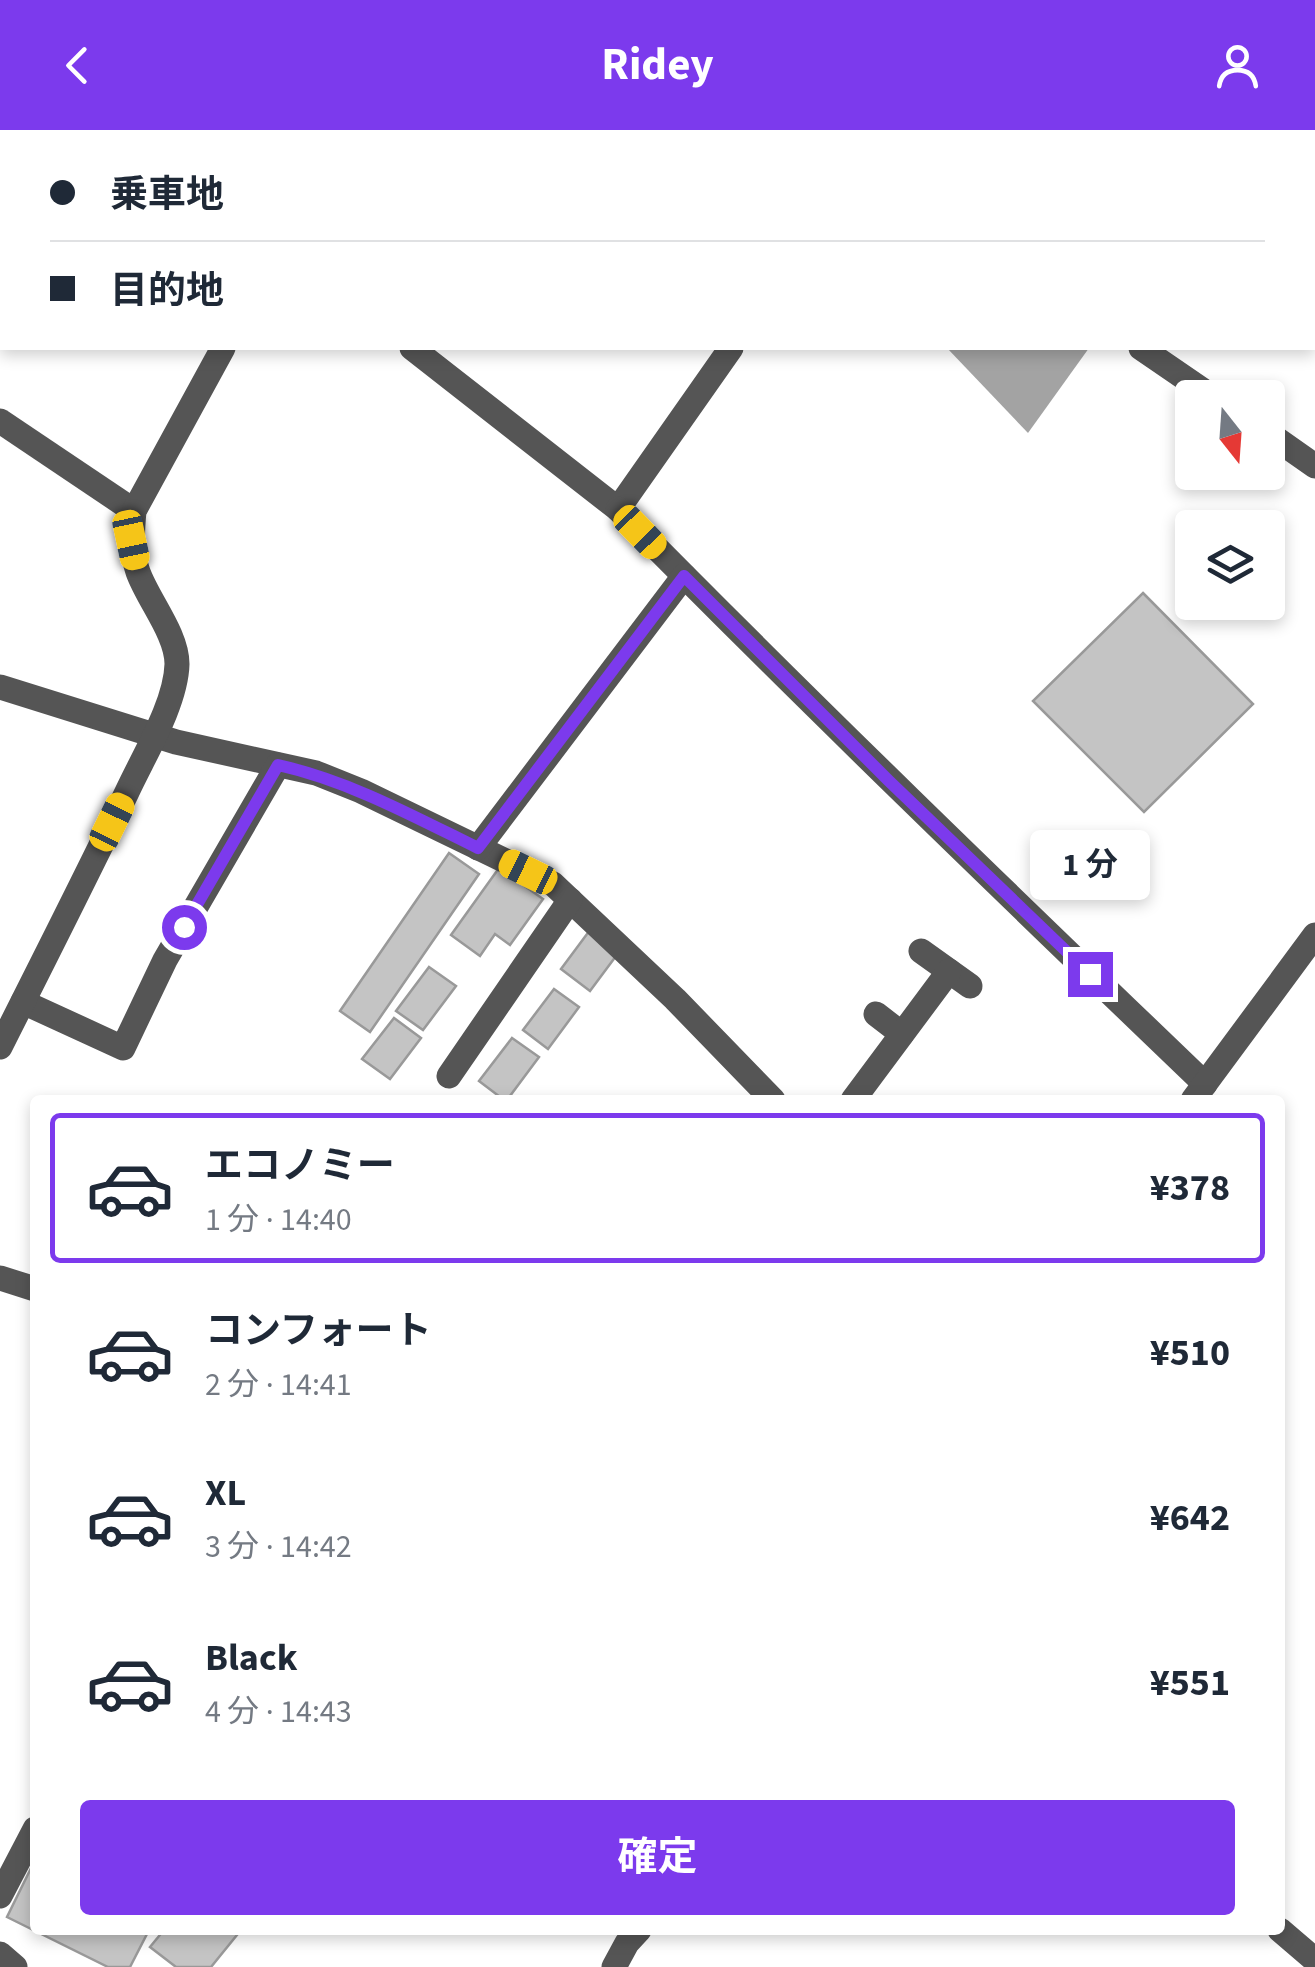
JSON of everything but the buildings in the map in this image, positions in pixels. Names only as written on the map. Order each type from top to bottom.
[{"type":"street","points":[[0,1046],[172,693],[177,662],[171,640],[138,571],[131,540],[134,511],[222,350]]},
{"type":"street","points":[[415,350],[618,509],[1199,1092],[1315,935]]},
{"type":"street","points":[[618,509],[730,350]]},
{"type":"street","points":[[1144,350],[1188,380]]},
{"type":"street","points":[[0,421],[134,511]]},
{"type":"street","points":[[1285,446],[1315,466]]},
{"type":"street","points":[[478,848],[684,576]]},
{"type":"street","points":[[0,686],[154,735],[316,773],[553,884],[769,1095]]},
{"type":"street","points":[[23,1002],[123,1048],[165,960],[278,765]]},
{"type":"street","points":[[449,1076],[570,900]]},
{"type":"street","points":[[856,1095],[902,1034],[959,979],[921,951]]},
{"type":"street","points":[[876,1014],[902,1034]]},
{"type":"street","points":[[0,1278],[30,1287]]},
{"type":"street","points":[[0,1896],[30,1839]]},
{"type":"street","points":[[1285,1934],[1315,1960]]},
{"type":"street","points":[[614,1967],[635,1935]]},
{"type":"street","points":[[0,1954],[14,1967]]},
{"type":"shaded area","points":[[949,350],[1088,350],[1028,433]]},
{"type":"route","points":[[184,927],[278,765],[316,773],[361,791],[478,848],[684,576],[1090,974]]}]
